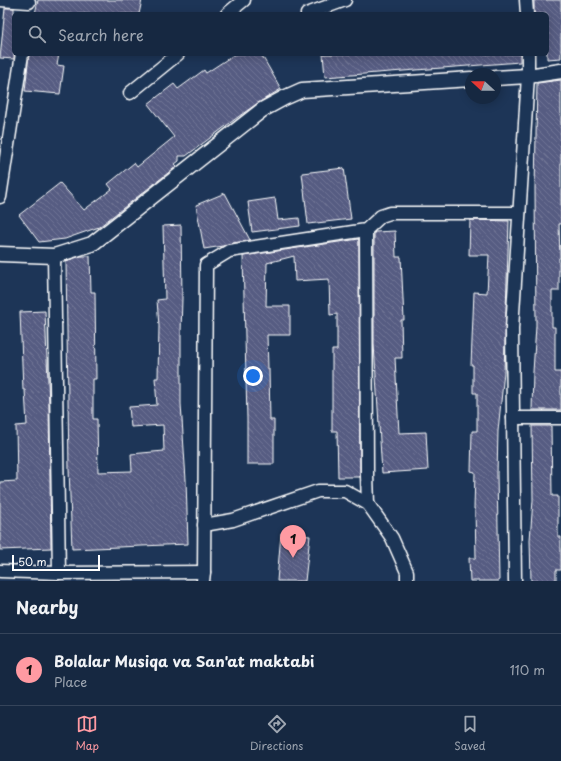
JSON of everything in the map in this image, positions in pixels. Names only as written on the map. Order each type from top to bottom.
[{"type":"street","points":[[0,0],[29,5]]},
{"type":"street","points":[[229,12],[244,0]]},
{"type":"street","points":[[312,12],[345,0]]},
{"type":"street","points":[[526,0],[527,12]]},
{"type":"street","points":[[0,197],[22,56]]},
{"type":"street","points":[[130,94],[176,56]]},
{"type":"street","points":[[515,581],[512,329],[528,56]]},
{"type":"street","points":[[501,78],[528,76],[561,71]]},
{"type":"street","points":[[0,255],[54,256],[92,244],[262,110],[302,90],[465,80]]},
{"type":"street","points":[[0,572],[203,576],[206,265],[229,251],[366,230],[381,216],[390,213],[520,213]]},
{"type":"street","points":[[366,230],[368,504]]},
{"type":"street","points":[[54,256],[59,573]]},
{"type":"street","points":[[513,418],[561,418]]},
{"type":"street","points":[[204,525],[233,520],[318,492],[345,490],[368,504],[392,538],[406,572],[407,581]]},
{"type":"building","points":[[38,0],[142,0],[139,12],[35,12]]},
{"type":"building","points":[[534,0],[561,0],[561,58],[547,59],[547,56],[549,56],[549,12],[534,12]]},
{"type":"building","points":[[5,8],[14,8],[14,12],[12,12],[12,56],[14,56],[14,59],[0,58]]},
{"type":"building","points":[[29,56],[59,56],[57,65],[64,66],[60,94],[25,91]]},
{"type":"building","points":[[232,56],[262,56],[281,89],[238,117],[186,156],[179,156],[179,161],[175,164],[177,166],[99,227],[65,239],[39,242],[19,215],[60,183],[84,210],[112,189],[108,184],[134,163],[137,167],[174,137],[148,104],[174,84],[178,89],[204,70],[206,73]]},
{"type":"building","points":[[323,56],[520,56],[520,62],[325,77]]},
{"type":"building","points":[[561,80],[561,224],[559,224],[559,291],[552,291],[552,327],[555,327],[555,372],[561,372],[561,410],[532,410],[536,326],[535,188],[537,83]]},
{"type":"building","points":[[344,168],[351,219],[308,224],[302,173]]},
{"type":"building","points":[[225,193],[250,240],[204,249],[196,205]]},
{"type":"building","points":[[275,198],[278,220],[299,218],[300,226],[252,232],[248,202]]},
{"type":"building","points":[[470,220],[509,221],[504,372],[498,431],[497,474],[499,581],[470,581],[469,558],[476,558],[474,509],[475,472],[471,471],[472,431],[477,431],[477,393],[473,393],[473,365],[471,365],[474,292],[487,293],[489,255],[469,255]]},
{"type":"building","points":[[181,225],[181,404],[188,544],[72,549],[69,469],[66,261],[81,256],[90,256],[91,292],[95,292],[96,379],[93,379],[93,419],[97,419],[98,472],[132,471],[131,454],[164,451],[163,425],[131,427],[129,407],[157,405],[155,378],[158,378],[159,326],[157,300],[165,299],[163,226]]},
{"type":"building","points":[[395,231],[396,257],[401,257],[404,320],[401,320],[402,358],[395,358],[399,433],[426,432],[428,470],[382,473],[374,344],[374,233]]},
{"type":"building","points":[[359,239],[360,477],[338,477],[337,431],[332,431],[332,350],[337,350],[337,314],[330,315],[329,279],[295,281],[294,256],[267,263],[266,306],[290,306],[290,335],[267,335],[270,420],[274,420],[274,464],[247,464],[243,256]]},
{"type":"building","points":[[45,311],[49,405],[51,548],[0,550],[0,482],[17,481],[16,426],[27,425],[25,390],[23,390],[20,312]]},
{"type":"building","points":[[532,426],[551,426],[552,496],[558,496],[558,537],[561,537],[561,570],[556,570],[556,581],[531,581],[530,540],[533,500]]},
{"type":"building","points":[[281,533],[310,536],[305,581],[277,581]]},
{"type":"place","name":"Bolalar Musiqa va San'at maktabi","points":[[293,558]]}]
